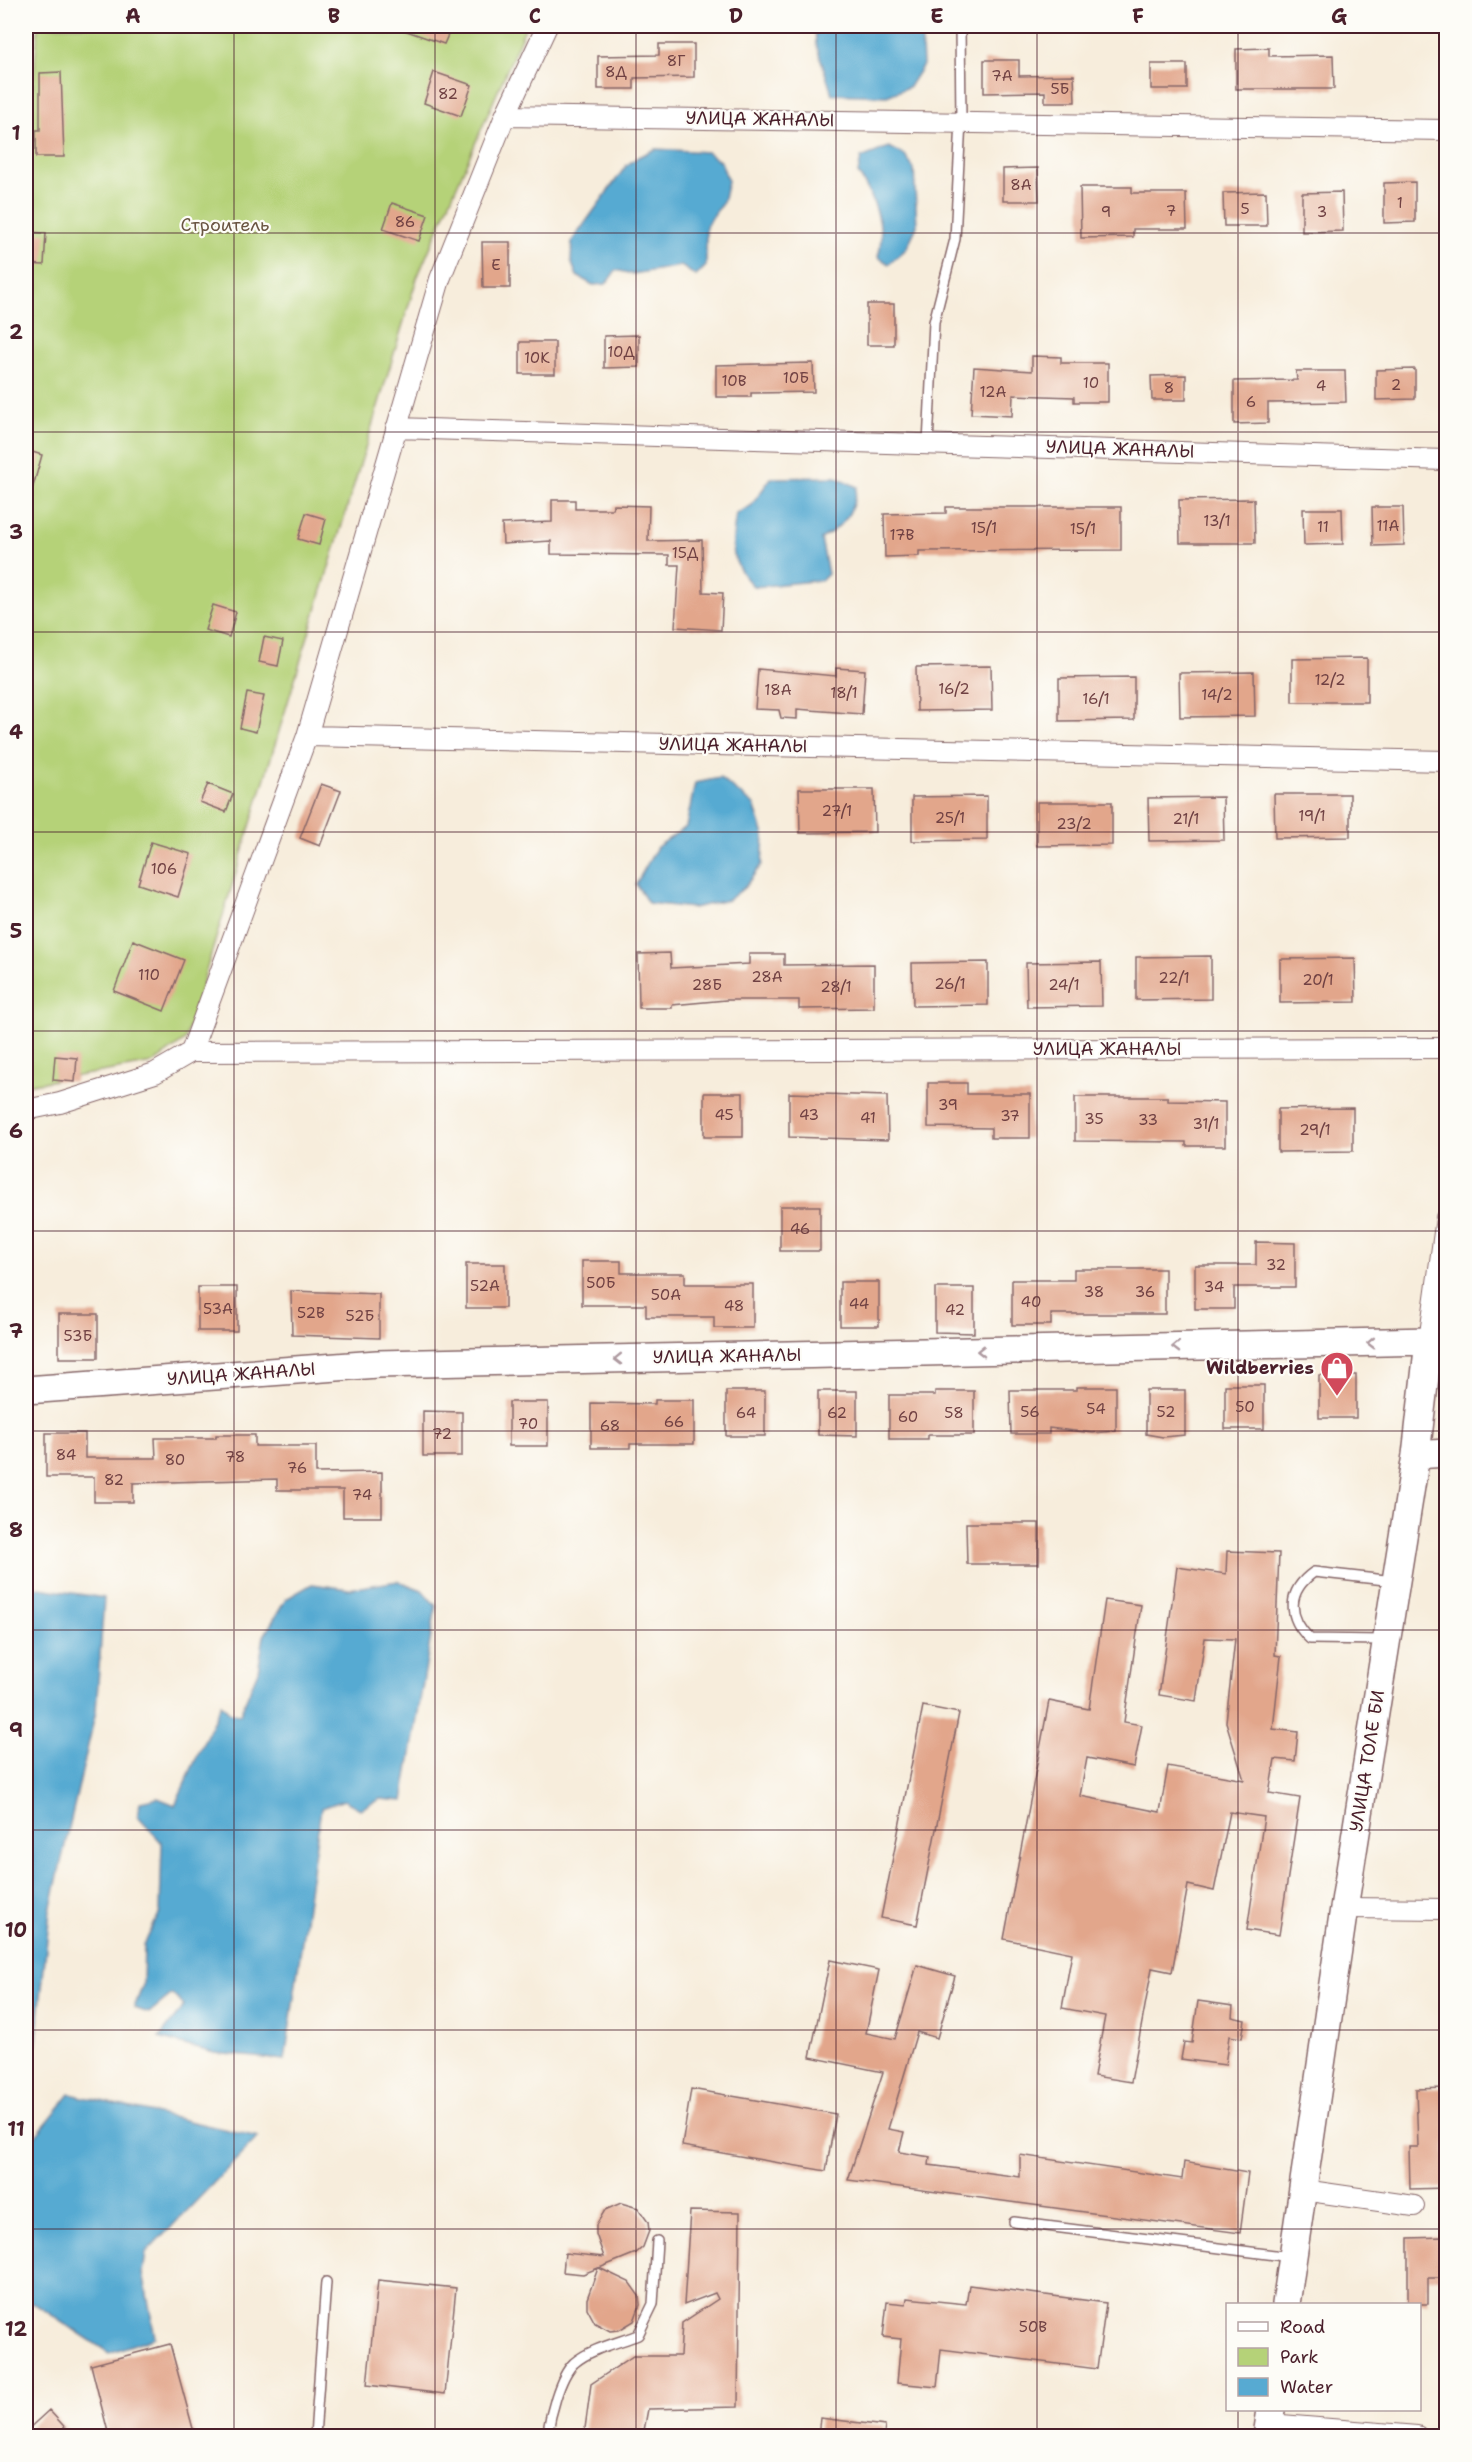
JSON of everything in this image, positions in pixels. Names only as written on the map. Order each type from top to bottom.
[{"type":"street","points":[[26,1110],[60,1103],[155,1073],[190,1052],[307,736],[440,279],[505,116],[547,26]]},
{"type":"street","name":"УЛИЦА ЖАНАЛЫ","points":[[505,116],[1446,130]]},
{"type":"street","name":"УЛИЦА ЖАНАЛЫ","points":[[396,428],[1446,460]]},
{"type":"street","name":"УЛИЦА ЖАНАЛЫ","points":[[307,736],[1446,761]]},
{"type":"street","name":"УЛИЦА ЖАНАЛЫ","points":[[190,1052],[1446,1048]]},
{"type":"street","name":"УЛИЦА ТОЛЕ БИ","points":[[1287,2303],[1344,1908],[1416,1455],[1446,1218]]},
{"type":"street","name":"УЛИЦА ЖАНАЛЫ","points":[[26,1390],[377,1364],[1429,1341]]},
{"type":"street","points":[[1416,1455],[1446,1453]]},
{"type":"street","points":[[1344,1908],[1446,1909]]},
{"type":"street","points":[[1303,2190],[1413,2206]]},
{"type":"street","points":[[1269,2423],[1417,2436]]},
{"type":"lane","points":[[928,444],[934,322],[955,238],[962,122],[960,26]]},
{"type":"lane","points":[[1387,1640],[1310,1639],[1298,1627],[1292,1600],[1302,1581],[1314,1572],[1396,1581]]},
{"type":"lane","points":[[1014,2222],[1293,2257]]},
{"type":"lane","points":[[547,2436],[552,2406],[573,2364],[597,2350],[638,2335],[653,2304],[657,2241]]},
{"type":"lane","points":[[315,2436],[326,2283]]},
{"type":"green space","name":"Строитель","points":[[38,26],[526,26],[417,278],[185,1040],[153,1063],[26,1085],[26,166]]},
{"type":"water","points":[[815,26],[921,26],[923,65],[909,87],[887,96],[832,94],[816,44]]},
{"type":"water","points":[[889,147],[905,155],[914,169],[917,226],[906,249],[889,264],[878,257],[880,224],[874,203],[858,173],[861,158]]},
{"type":"water","points":[[655,149],[707,152],[721,162],[728,181],[723,202],[706,226],[706,266],[696,276],[681,266],[633,274],[616,270],[606,284],[593,285],[577,276],[571,261],[572,241],[626,166]]},
{"type":"water","points":[[836,477],[857,487],[853,505],[846,518],[836,529],[821,539],[828,574],[822,580],[754,587],[740,570],[734,554],[733,536],[736,514],[751,506],[771,478]]},
{"type":"water","points":[[720,778],[754,805],[764,835],[762,864],[744,888],[728,900],[693,908],[648,903],[636,884],[657,847],[686,827],[695,783]]},
{"type":"water","points":[[398,1581],[422,1590],[436,1606],[403,1801],[380,1799],[360,1809],[344,1800],[321,1808],[285,2060],[214,2053],[159,2038],[184,2006],[172,1994],[149,2013],[134,2008],[143,1985],[144,1945],[160,1912],[162,1843],[138,1816],[140,1802],[158,1798],[175,1805],[221,1704],[230,1713],[240,1714],[258,1671],[264,1636],[286,1599],[312,1584],[349,1589]]},
{"type":"water","points":[[26,1586],[104,1598],[96,1711],[50,1910],[36,2045],[26,2059]]},
{"type":"water","points":[[70,2094],[258,2137],[146,2253],[143,2273],[155,2337],[109,2353],[26,2298],[26,2148]]},
{"type":"building","points":[[398,26],[452,26],[444,44],[398,28]]},
{"type":"building","points":[[659,44],[694,44],[694,77],[634,78],[634,89],[598,89],[598,56],[659,55]]},
{"type":"building","points":[[1269,48],[1269,56],[1333,55],[1334,89],[1236,89],[1236,49]]},
{"type":"building","points":[[984,60],[1019,60],[1019,76],[1074,75],[1075,102],[1045,102],[1045,92],[984,93]]},
{"type":"building","points":[[1151,64],[1187,64],[1187,89],[1151,89]]},
{"type":"building","points":[[61,72],[64,157],[36,157],[36,130],[40,130],[40,73]]},
{"type":"building","points":[[434,72],[472,85],[461,116],[424,103]]},
{"type":"building","points":[[1038,168],[1039,201],[1003,201],[1003,169]]},
{"type":"building","points":[[1415,182],[1415,222],[1384,223],[1384,183]]},
{"type":"building","points":[[1080,187],[1132,187],[1132,193],[1186,193],[1187,229],[1133,229],[1133,237],[1081,238]]},
{"type":"building","points":[[1266,192],[1267,226],[1224,226],[1223,193]]},
{"type":"building","points":[[1342,192],[1343,231],[1302,232],[1302,193]]},
{"type":"building","points":[[392,203],[428,215],[419,241],[383,229]]},
{"type":"building","points":[[26,232],[46,233],[44,265],[26,264]]},
{"type":"building","points":[[482,242],[510,242],[510,288],[483,288]]},
{"type":"building","points":[[867,304],[894,304],[894,345],[867,345]]},
{"type":"building","points":[[639,335],[639,367],[604,368],[604,336]]},
{"type":"building","points":[[520,342],[555,342],[555,374],[520,374]]},
{"type":"building","points":[[1032,356],[1061,357],[1061,363],[1108,363],[1108,402],[1074,402],[1074,397],[1013,395],[1012,416],[971,414],[974,367],[1032,371]]},
{"type":"building","points":[[813,363],[814,392],[751,393],[751,397],[716,397],[716,365]]},
{"type":"building","points":[[1415,369],[1415,399],[1376,400],[1376,370]]},
{"type":"building","points":[[1296,371],[1345,371],[1346,402],[1268,403],[1268,423],[1234,424],[1234,381],[1297,380]]},
{"type":"building","points":[[1186,375],[1186,400],[1152,400],[1151,376]]},
{"type":"building","points":[[26,450],[42,455],[30,497],[26,496]]},
{"type":"building","points":[[1254,499],[1255,543],[1180,543],[1179,500]]},
{"type":"building","points":[[552,500],[575,500],[575,509],[613,509],[614,505],[649,506],[648,541],[702,540],[703,592],[723,593],[721,630],[675,627],[679,565],[669,565],[669,555],[551,554],[551,541],[503,544],[502,524],[552,522]]},
{"type":"building","points":[[946,507],[1121,507],[1121,550],[919,551],[919,556],[885,557],[884,514],[946,513]]},
{"type":"building","points":[[1372,507],[1403,507],[1404,545],[1373,546]]},
{"type":"building","points":[[1303,509],[1342,509],[1343,544],[1304,545]]},
{"type":"building","points":[[306,513],[326,519],[319,545],[298,539]]},
{"type":"building","points":[[213,605],[236,612],[229,637],[205,630]]},
{"type":"building","points":[[264,637],[283,641],[278,666],[259,662]]},
{"type":"building","points":[[1367,658],[1367,702],[1292,702],[1292,659]]},
{"type":"building","points":[[991,666],[992,710],[917,711],[916,667]]},
{"type":"building","points":[[836,668],[865,670],[862,714],[797,709],[797,719],[781,718],[779,710],[755,709],[758,669],[836,676]]},
{"type":"building","points":[[1254,672],[1255,716],[1180,717],[1179,673]]},
{"type":"building","points":[[1134,677],[1134,720],[1059,721],[1059,678]]},
{"type":"building","points":[[247,693],[264,696],[256,732],[240,728]]},
{"type":"building","points":[[208,784],[233,794],[226,812],[200,802]]},
{"type":"building","points":[[321,784],[341,791],[320,846],[300,838]]},
{"type":"building","points":[[799,789],[874,789],[875,832],[800,833]]},
{"type":"building","points":[[1274,794],[1350,794],[1350,837],[1275,838]]},
{"type":"building","points":[[987,796],[987,840],[912,841],[912,797]]},
{"type":"building","points":[[1223,797],[1224,840],[1149,841],[1148,798]]},
{"type":"building","points":[[1037,802],[1112,802],[1112,845],[1037,846]]},
{"type":"building","points":[[151,842],[191,854],[178,897],[138,884]]},
{"type":"building","points":[[133,940],[184,960],[164,1011],[114,991]]},
{"type":"building","points":[[670,953],[671,968],[749,964],[749,954],[784,954],[784,965],[874,964],[874,1008],[799,1009],[799,1000],[726,1000],[672,1005],[672,1008],[639,1008],[638,954]]},
{"type":"building","points":[[1211,956],[1211,999],[1136,1000],[1136,957]]},
{"type":"building","points":[[1355,958],[1356,1002],[1280,1003],[1280,959]]},
{"type":"building","points":[[988,962],[988,1005],[913,1006],[912,963]]},
{"type":"building","points":[[1101,962],[1102,1006],[1027,1007],[1026,963]]},
{"type":"building","points":[[55,1056],[77,1058],[75,1082],[53,1080]]},
{"type":"building","points":[[928,1083],[967,1083],[967,1094],[1030,1094],[1030,1138],[991,1138],[991,1128],[928,1127]]},
{"type":"building","points":[[704,1093],[743,1093],[743,1137],[704,1137]]},
{"type":"building","points":[[789,1093],[887,1096],[888,1140],[789,1137]]},
{"type":"building","points":[[1075,1097],[1168,1097],[1168,1101],[1225,1102],[1225,1146],[1186,1146],[1186,1142],[1075,1141]]},
{"type":"building","points":[[1353,1108],[1353,1151],[1278,1152],[1278,1109]]},
{"type":"building","points":[[780,1206],[820,1206],[820,1251],[780,1251]]},
{"type":"building","points":[[1256,1242],[1295,1243],[1295,1287],[1234,1287],[1234,1309],[1195,1309],[1195,1265],[1256,1265]]},
{"type":"building","points":[[582,1261],[621,1261],[621,1273],[685,1273],[685,1284],[753,1284],[753,1328],[714,1328],[714,1317],[646,1317],[646,1305],[582,1305]]},
{"type":"building","points":[[466,1264],[505,1264],[505,1308],[466,1308]]},
{"type":"building","points":[[1074,1269],[1165,1269],[1165,1314],[1051,1314],[1051,1325],[1012,1325],[1012,1280],[1074,1280]]},
{"type":"building","points":[[840,1282],[879,1282],[879,1326],[840,1326]]},
{"type":"building","points":[[198,1287],[237,1287],[237,1331],[198,1331]]},
{"type":"building","points":[[935,1288],[974,1288],[974,1333],[935,1332]]},
{"type":"building","points":[[291,1291],[379,1294],[379,1338],[292,1335]]},
{"type":"building","points":[[59,1314],[98,1314],[98,1358],[59,1358]]},
{"type":"building","name":"Wildberries","points":[[1319,1375],[1356,1375],[1356,1418],[1319,1418]]},
{"type":"building","points":[[1225,1385],[1264,1385],[1264,1429],[1225,1429]]},
{"type":"building","points":[[1077,1387],[1116,1387],[1116,1431],[1093,1433],[1049,1428],[1049,1434],[1011,1434],[1010,1390],[1077,1390]]},
{"type":"building","points":[[1146,1390],[1185,1390],[1185,1435],[1163,1437],[1146,1434]]},
{"type":"building","points":[[726,1391],[765,1391],[765,1436],[726,1436]]},
{"type":"building","points":[[818,1391],[857,1391],[857,1436],[818,1435]]},
{"type":"building","points":[[935,1391],[974,1391],[974,1435],[928,1435],[928,1439],[889,1439],[889,1395],[935,1395]]},
{"type":"building","points":[[655,1400],[694,1400],[694,1444],[630,1444],[630,1448],[591,1448],[591,1403],[655,1404]]},
{"type":"building","points":[[509,1402],[548,1402],[548,1446],[509,1446]]},
{"type":"building","points":[[423,1411],[462,1412],[462,1456],[423,1456]]},
{"type":"building","points":[[46,1433],[85,1433],[85,1458],[156,1458],[155,1438],[216,1438],[216,1435],[255,1435],[255,1446],[316,1446],[316,1473],[382,1472],[382,1517],[343,1517],[343,1490],[277,1490],[277,1479],[133,1483],[133,1502],[94,1502],[94,1477],[46,1477]]},
{"type":"building","points":[[966,1523],[1039,1523],[1039,1564],[967,1564]]},
{"type":"building","points":[[1227,1551],[1279,1553],[1275,1655],[1281,1656],[1273,1729],[1298,1732],[1295,1761],[1275,1759],[1269,1793],[1300,1798],[1279,1935],[1247,1930],[1264,1817],[1230,1812],[1214,1891],[1188,1885],[1172,1972],[1152,1968],[1131,2082],[1094,2076],[1105,2016],[1062,2008],[1072,1953],[1004,1939],[1049,1701],[1089,1709],[1105,1600],[1141,1605],[1124,1722],[1142,1725],[1134,1767],[1087,1758],[1080,1796],[1160,1812],[1168,1766],[1244,1780],[1226,1722],[1235,1639],[1205,1638],[1196,1701],[1159,1695],[1177,1567],[1226,1574]]},
{"type":"building","points":[[923,1706],[959,1713],[917,1925],[881,1918]]},
{"type":"building","points":[[830,1960],[879,1970],[866,2033],[895,2039],[917,1965],[955,1976],[937,2038],[917,2032],[888,2129],[904,2132],[899,2152],[930,2157],[929,2165],[1020,2177],[1020,2155],[1182,2179],[1184,2162],[1248,2173],[1240,2233],[848,2180],[883,2072],[810,2057]]},
{"type":"building","points":[[1198,2001],[1233,2006],[1232,2017],[1245,2020],[1242,2038],[1229,2036],[1225,2065],[1181,2059],[1184,2042],[1192,2043]]},
{"type":"building","points":[[1446,2088],[1446,2188],[1410,2189],[1409,2147],[1418,2147],[1416,2089]]},
{"type":"building","points":[[691,2089],[836,2114],[826,2171],[682,2146]]},
{"type":"building","points":[[621,2203],[638,2208],[648,2222],[649,2231],[643,2247],[636,2253],[599,2268],[629,2282],[639,2296],[640,2305],[634,2321],[619,2330],[610,2331],[595,2323],[587,2308],[587,2299],[598,2268],[583,2274],[563,2272],[565,2253],[604,2257],[596,2234],[596,2225],[605,2210]]},
{"type":"building","points":[[690,2211],[740,2212],[738,2407],[648,2409],[643,2436],[584,2436],[591,2384],[633,2356],[680,2356],[682,2323],[718,2299],[715,2293],[684,2305]]},
{"type":"building","points":[[1445,2237],[1446,2278],[1428,2278],[1428,2304],[1408,2303],[1408,2238]]},
{"type":"building","points":[[378,2280],[456,2288],[445,2394],[367,2385]]},
{"type":"building","points":[[969,2285],[1106,2303],[1097,2369],[941,2349],[937,2387],[897,2383],[901,2339],[883,2337],[887,2302],[906,2304],[907,2298],[966,2304]]},
{"type":"building","points":[[170,2344],[195,2436],[109,2436],[91,2365]]},
{"type":"building","points":[[49,2410],[73,2436],[26,2436],[26,2431]]},
{"type":"building","points":[[820,2418],[885,2426],[884,2436],[818,2436]]},
{"type":"place","name":"Wildberries","points":[[1337,1397]]}]
